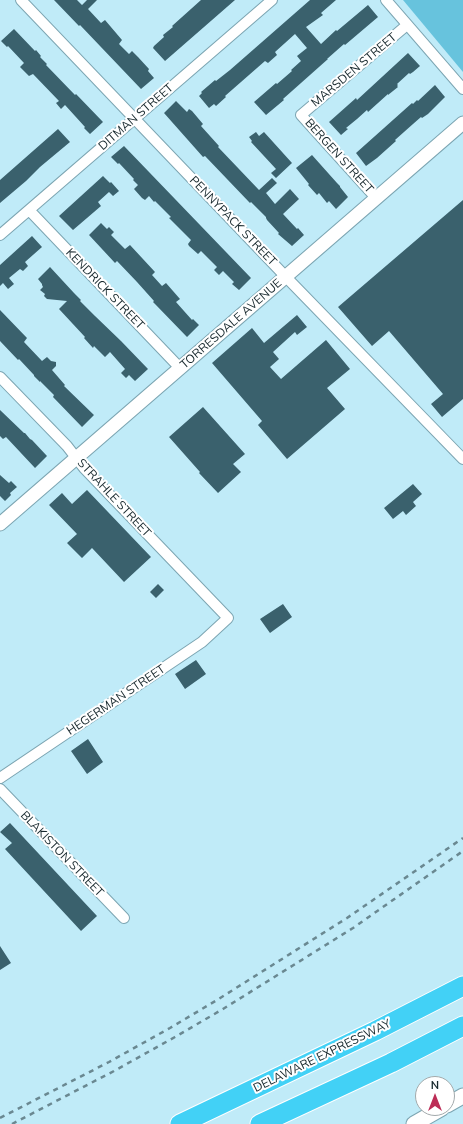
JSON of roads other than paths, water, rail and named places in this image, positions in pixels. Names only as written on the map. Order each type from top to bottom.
[{"type":"highway","name":"DELAWARE EXPRESSWAY","points":[[180,1124],[375,1031],[463,986]]},
{"type":"highway","points":[[260,1124],[391,1063],[463,1026]]},
{"type":"main road","points":[[414,1124],[428,1116]]},
{"type":"street","name":"PENNYPACK STREET","points":[[21,0],[463,459]]},
{"type":"street","name":"DITMAN STREET","points":[[0,234],[272,0]]},
{"type":"street","points":[[386,0],[463,89]]},
{"type":"street","name":"MARSDEN STREET","points":[[302,114],[407,25]]},
{"type":"street","name":"BERGEN STREET","points":[[302,114],[376,198]]},
{"type":"street","name":"TORRESDALE AVENUE","points":[[0,524],[463,123]]},
{"type":"street","name":"KENDRICK STREET","points":[[29,210],[180,368]]},
{"type":"street","name":"STRAHLE STREET","points":[[0,378],[67,446],[84,468],[228,618]]},
{"type":"street","name":"HEGERMAN STREET","points":[[0,778],[202,642],[228,618]]},
{"type":"street","name":"BLAKISTON STREET","points":[[0,789],[124,918]]},
{"type":"railway","points":[[0,1118],[109,1062],[217,1000],[347,918],[463,838]]},
{"type":"railway","points":[[12,1124],[114,1071],[223,1009],[353,928],[463,851]]}]
